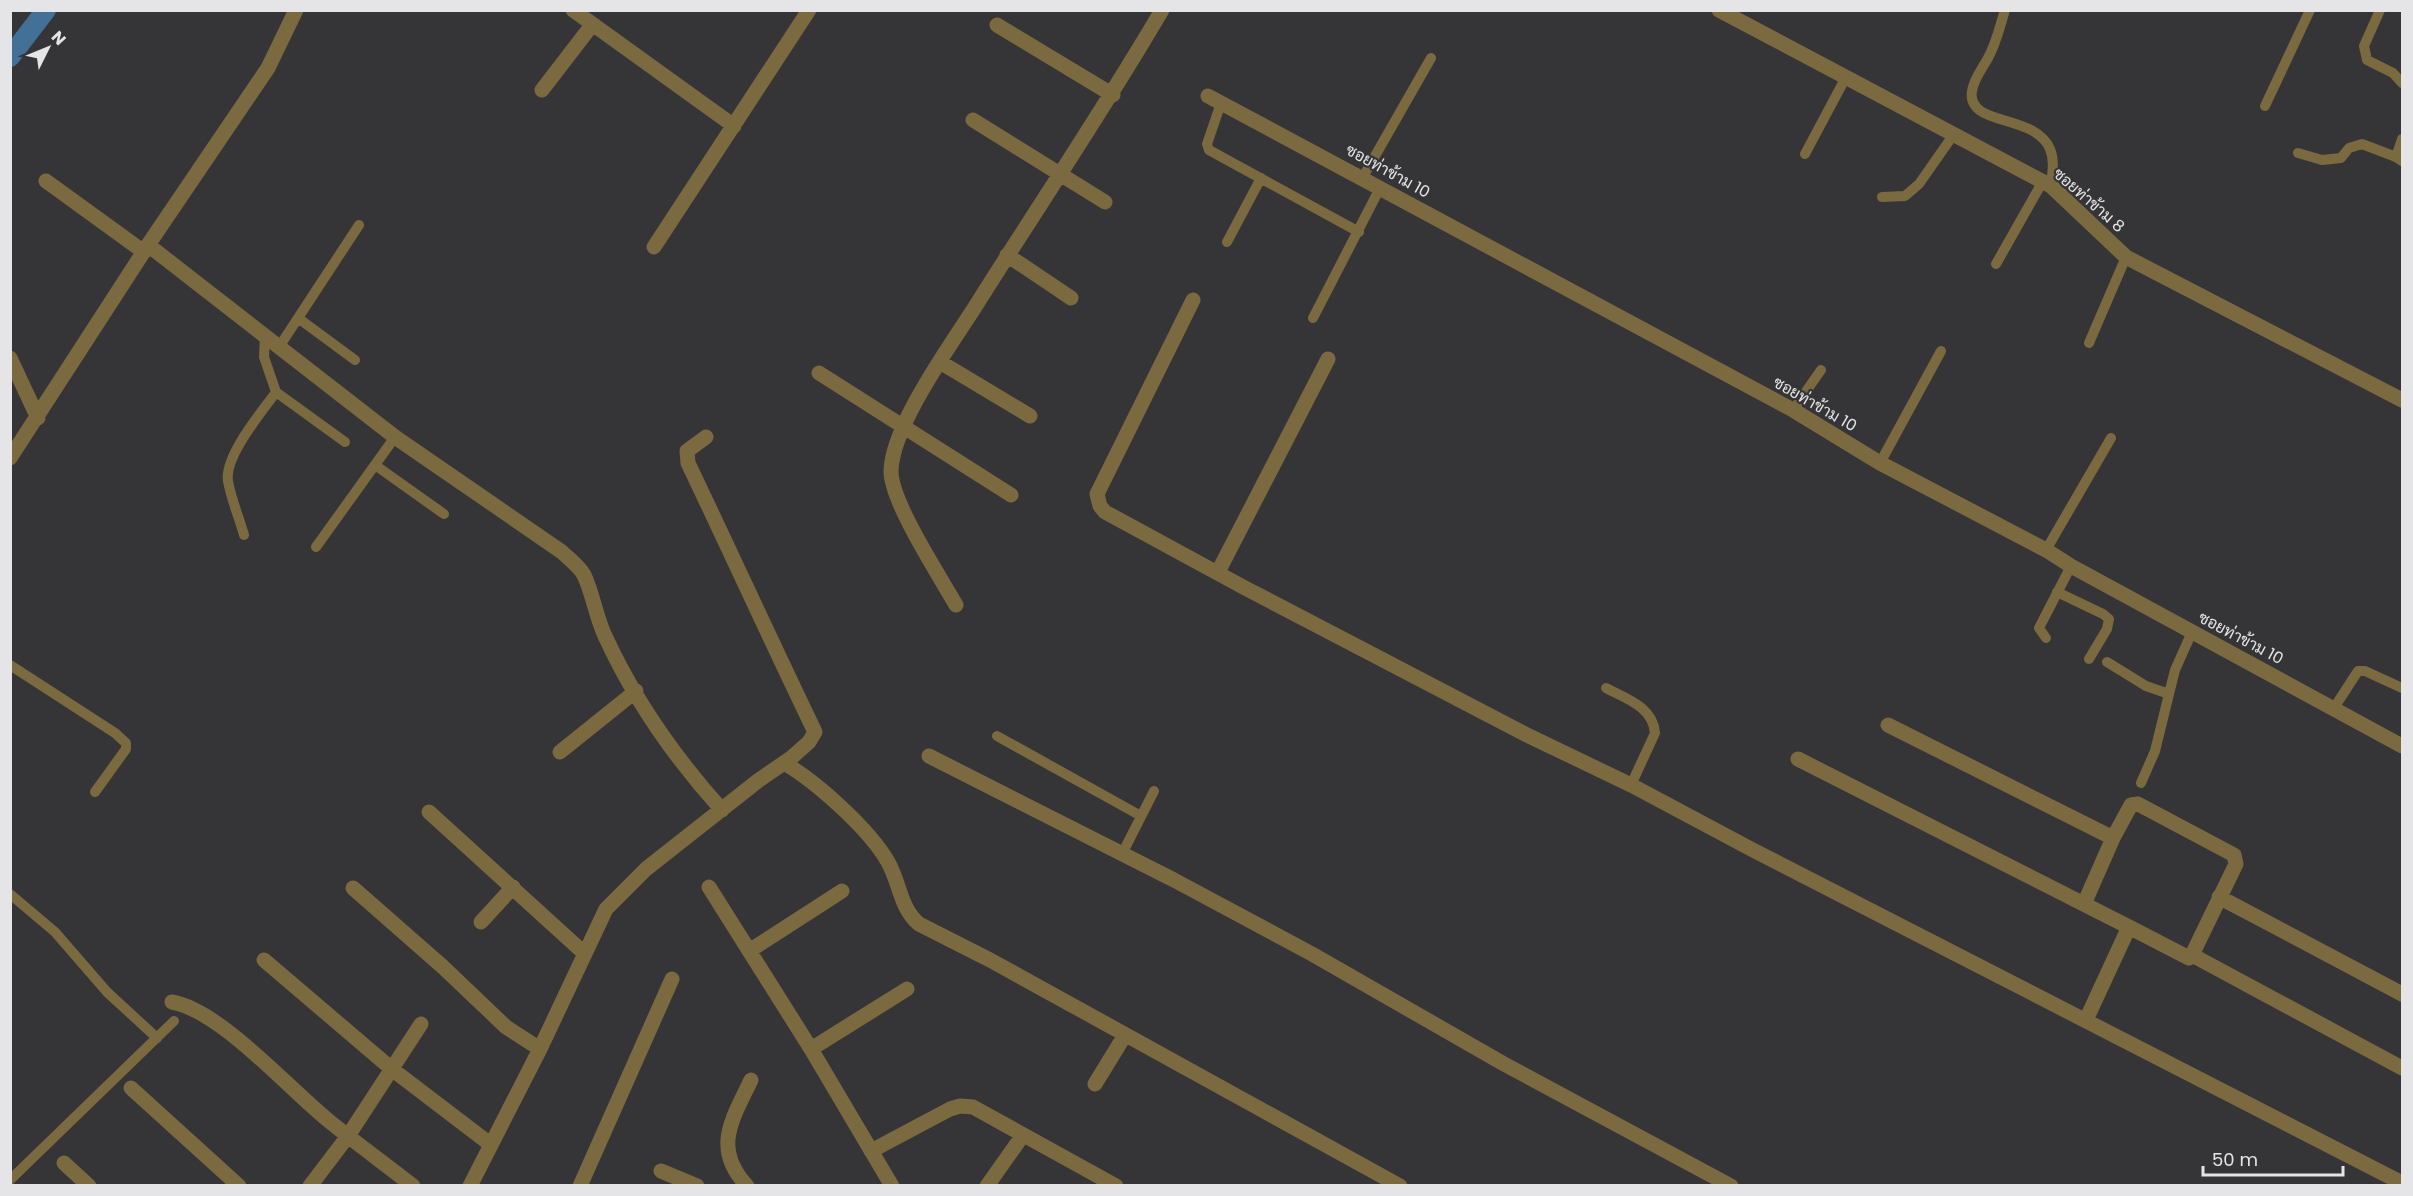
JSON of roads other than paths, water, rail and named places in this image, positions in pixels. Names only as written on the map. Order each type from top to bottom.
[{"type":"street","points":[[10,458],[146,249],[268,68],[296,10]]},
{"type":"street","points":[[573,10],[734,126]]},
{"type":"street","points":[[654,247],[809,10]]},
{"type":"street","points":[[956,605],[898,501],[891,470],[903,426],[1007,255],[1113,94],[1162,10]]},
{"type":"street","name":"ซอยท่าข้าม 8","points":[[1719,10],[1741,16],[1846,77],[2047,183],[2126,257],[2403,400]]},
{"type":"street","points":[[543,90],[592,25]]},
{"type":"street","points":[[998,25],[1113,94]]},
{"type":"street","name":"ซอยท่าข้าม 10","points":[[1215,100],[1363,177],[1793,410],[1880,463],[2046,550],[2071,566],[2403,746]]},
{"type":"street","points":[[973,120],[1105,202]]},
{"type":"street","points":[[46,181],[146,249],[265,336],[395,437],[562,552],[575,564],[584,574],[605,637],[636,691],[696,782],[722,810]]},
{"type":"street","points":[[1007,255],[1071,298]]},
{"type":"street","points":[[1193,300],[1096,499],[1105,512],[1527,735],[1631,785],[1751,849],[2403,1183]]},
{"type":"street","points":[[10,358],[38,418]]},
{"type":"street","points":[[1218,572],[1328,359]]},
{"type":"street","points":[[940,362],[1030,417]]},
{"type":"street","points":[[819,373],[1011,495]]},
{"type":"street","points":[[470,1185],[540,1049],[606,909],[646,869],[759,780],[784,764],[809,742],[815,732],[688,464],[687,452],[706,437]]},
{"type":"street","points":[[560,752],[636,691]]},
{"type":"street","points":[[1888,725],[2113,838]]},
{"type":"street","points":[[929,756],[1312,954],[1504,1064],[1731,1185]]},
{"type":"street","points":[[1798,759],[2189,958],[2236,864],[2234,855],[2138,804],[2131,805],[2113,838],[2084,903]]},
{"type":"street","points":[[784,764],[802,775],[856,822],[880,850],[889,864],[910,917],[919,924],[990,960],[1400,1185]]},
{"type":"street","points":[[429,812],[584,953]]},
{"type":"street","points":[[481,922],[513,887]]},
{"type":"street","points":[[709,887],[811,1049],[892,1185]]},
{"type":"street","points":[[353,888],[443,967],[506,1027],[540,1049]]},
{"type":"street","points":[[749,951],[842,891]]},
{"type":"street","points":[[2219,897],[2403,994]]},
{"type":"street","points":[[2086,1020],[2129,927]]},
{"type":"street","points":[[2192,955],[2403,1068]]},
{"type":"street","points":[[264,960],[393,1070],[490,1144]]},
{"type":"street","points":[[580,1185],[672,979]]},
{"type":"street","points":[[811,1049],[907,989]]},
{"type":"street","points":[[172,1002],[191,1007],[220,1025],[348,1136],[412,1185]]},
{"type":"street","points":[[310,1185],[348,1136],[422,1024]]},
{"type":"street","points":[[1095,1084],[1125,1035]]},
{"type":"street","points":[[747,1185],[732,1167],[727,1154],[727,1140],[730,1124],[751,1080]]},
{"type":"street","points":[[131,1088],[239,1185]]},
{"type":"street","points":[[871,1150],[950,1108],[973,1107],[1116,1185]]},
{"type":"street","points":[[987,1185],[1023,1135]]},
{"type":"street","points":[[64,1163],[89,1185]]},
{"type":"street","points":[[661,1171],[697,1185]]},
{"type":"lane","points":[[1996,264],[2047,183],[2053,165],[2047,143],[2035,132],[2022,125],[1983,114],[1975,107],[1971,93],[1981,68],[1988,58],[2006,10]]},
{"type":"lane","points":[[2265,106],[2310,10]]},
{"type":"lane","points":[[2380,10],[2364,46],[2367,60],[2393,73],[2403,83]]},
{"type":"lane","points":[[1363,177],[1431,58]]},
{"type":"lane","points":[[1804,154],[1846,77]]},
{"type":"lane","points":[[1215,100],[1207,144],[1209,150],[1359,232]]},
{"type":"lane","points":[[1882,197],[1905,196],[1919,184],[1954,134]]},
{"type":"lane","points":[[2298,153],[2322,160],[2342,158],[2349,148],[2362,144],[2399,159],[2403,139]]},
{"type":"lane","points":[[1227,242],[1261,178]]},
{"type":"lane","points":[[1313,318],[1380,188]]},
{"type":"lane","points":[[279,347],[359,225]]},
{"type":"lane","points":[[2089,343],[2126,257]]},
{"type":"lane","points":[[298,318],[355,360]]},
{"type":"lane","points":[[265,336],[264,357],[276,392],[345,442]]},
{"type":"lane","points":[[1880,463],[1941,351]]},
{"type":"lane","points":[[1793,410],[1821,370]]},
{"type":"lane","points":[[244,535],[228,479],[231,464],[240,444],[276,392]]},
{"type":"lane","points":[[316,547],[395,437]]},
{"type":"lane","points":[[2046,550],[2111,438]]},
{"type":"lane","points":[[375,465],[444,514]]},
{"type":"lane","points":[[2046,638],[2038,628],[2071,566]]},
{"type":"lane","points":[[2057,592],[2109,619],[2107,629],[2089,659]]},
{"type":"lane","points":[[2141,783],[2155,751],[2175,670],[2192,632]]},
{"type":"lane","points":[[2107,662],[2146,686],[2169,694]]},
{"type":"lane","points":[[10,665],[115,733],[126,743],[126,749],[95,792]]},
{"type":"lane","points":[[2334,708],[2358,671],[2365,671],[2403,688]]},
{"type":"lane","points":[[1606,688],[1643,708],[1651,718],[1654,728],[1654,734],[1631,785]]},
{"type":"lane","points":[[997,736],[1141,816]]},
{"type":"lane","points":[[1122,854],[1154,791]]},
{"type":"lane","points":[[10,894],[55,932],[107,992],[157,1038]]},
{"type":"lane","points":[[10,1180],[174,1021]]},
{"type":"waterway","points":[[10,57],[46,10]]}]
